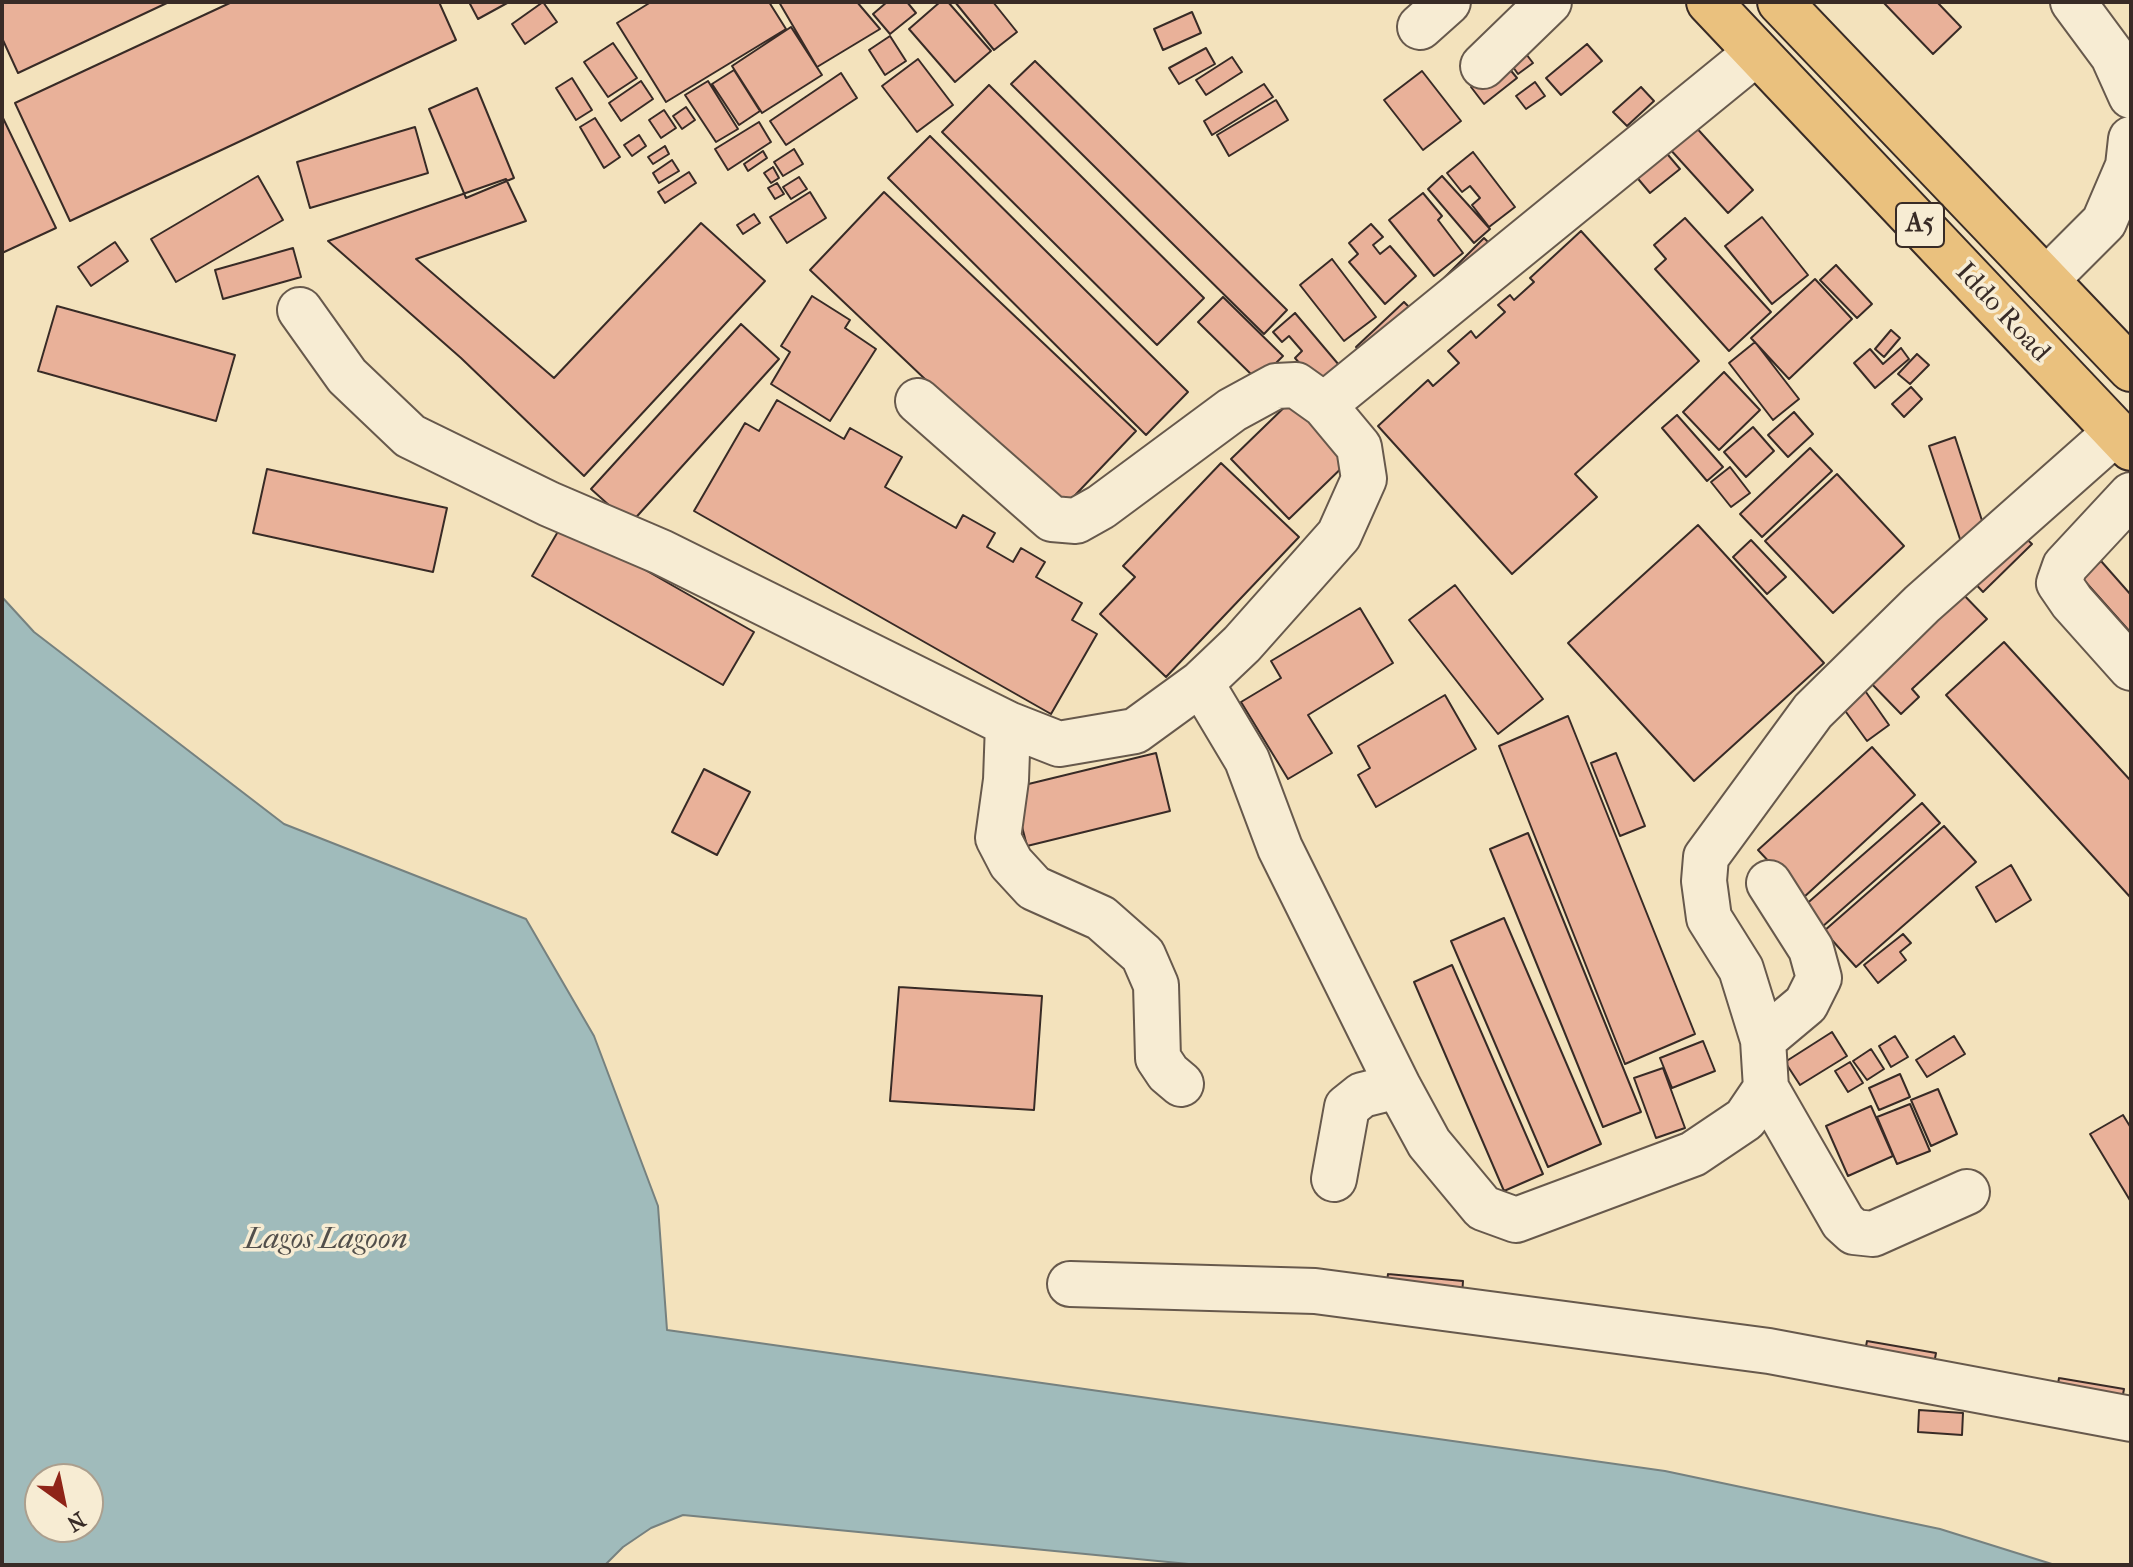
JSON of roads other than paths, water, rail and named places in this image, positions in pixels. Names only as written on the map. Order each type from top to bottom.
[{"type":"highway","name":"Iddo Road","points":[[1709,2],[2123,440]]},
{"type":"highway","name":"Iddo Road","points":[[1780,2],[2131,369]]},
{"type":"street","points":[[1483,66],[1549,2]]},
{"type":"street","points":[[2073,2],[2113,56],[2131,96]]},
{"type":"street","points":[[1324,405],[1756,53]]},
{"type":"street","points":[[2046,280],[2104,222],[2128,166],[2131,139]]},
{"type":"street","points":[[300,310],[347,376],[410,436],[549,504],[661,552],[1008,724],[1059,744],[1135,731],[1201,683],[1242,644],[1339,535],[1364,479],[1359,447],[1324,405],[1296,385],[1276,386],[1232,410],[1101,507],[1076,521],[1052,519],[918,401]]},
{"type":"street","points":[[1967,1192],[1873,1234],[1854,1232],[1843,1222],[1766,1088],[1763,1040],[1741,969],[1709,918],[1704,881],[1706,857],[1813,711],[1922,604],[2123,440]]},
{"type":"street","points":[[2131,495],[2065,566],[2059,583],[2131,668]]},
{"type":"street","points":[[1201,683],[1247,760],[1280,848],[1398,1086],[1429,1143],[1483,1208],[1516,1220],[1693,1154],[1745,1119],[1766,1088]]},
{"type":"street","points":[[1008,724],[1006,780],[998,838],[1011,863],[1034,888],[1101,918],[1143,955],[1156,985],[1158,1058],[1168,1073],[1181,1084]]},
{"type":"street","points":[[1763,1040],[1806,1004],[1819,978],[1811,949],[1769,883]]},
{"type":"street","points":[[1334,1179],[1347,1107],[1362,1095],[1398,1086]]},
{"type":"street","points":[[1070,1284],[1315,1291],[1769,1351],[2131,1419]]},
{"type":"water","name":"Lagos Lagoon","points":[[2,597],[34,632],[284,824],[526,919],[594,1036],[658,1206],[667,1330],[1665,1471],[1940,1529],[2055,1565],[1199,1565],[683,1515],[651,1528],[623,1547],[605,1565],[2,1565]]}]
